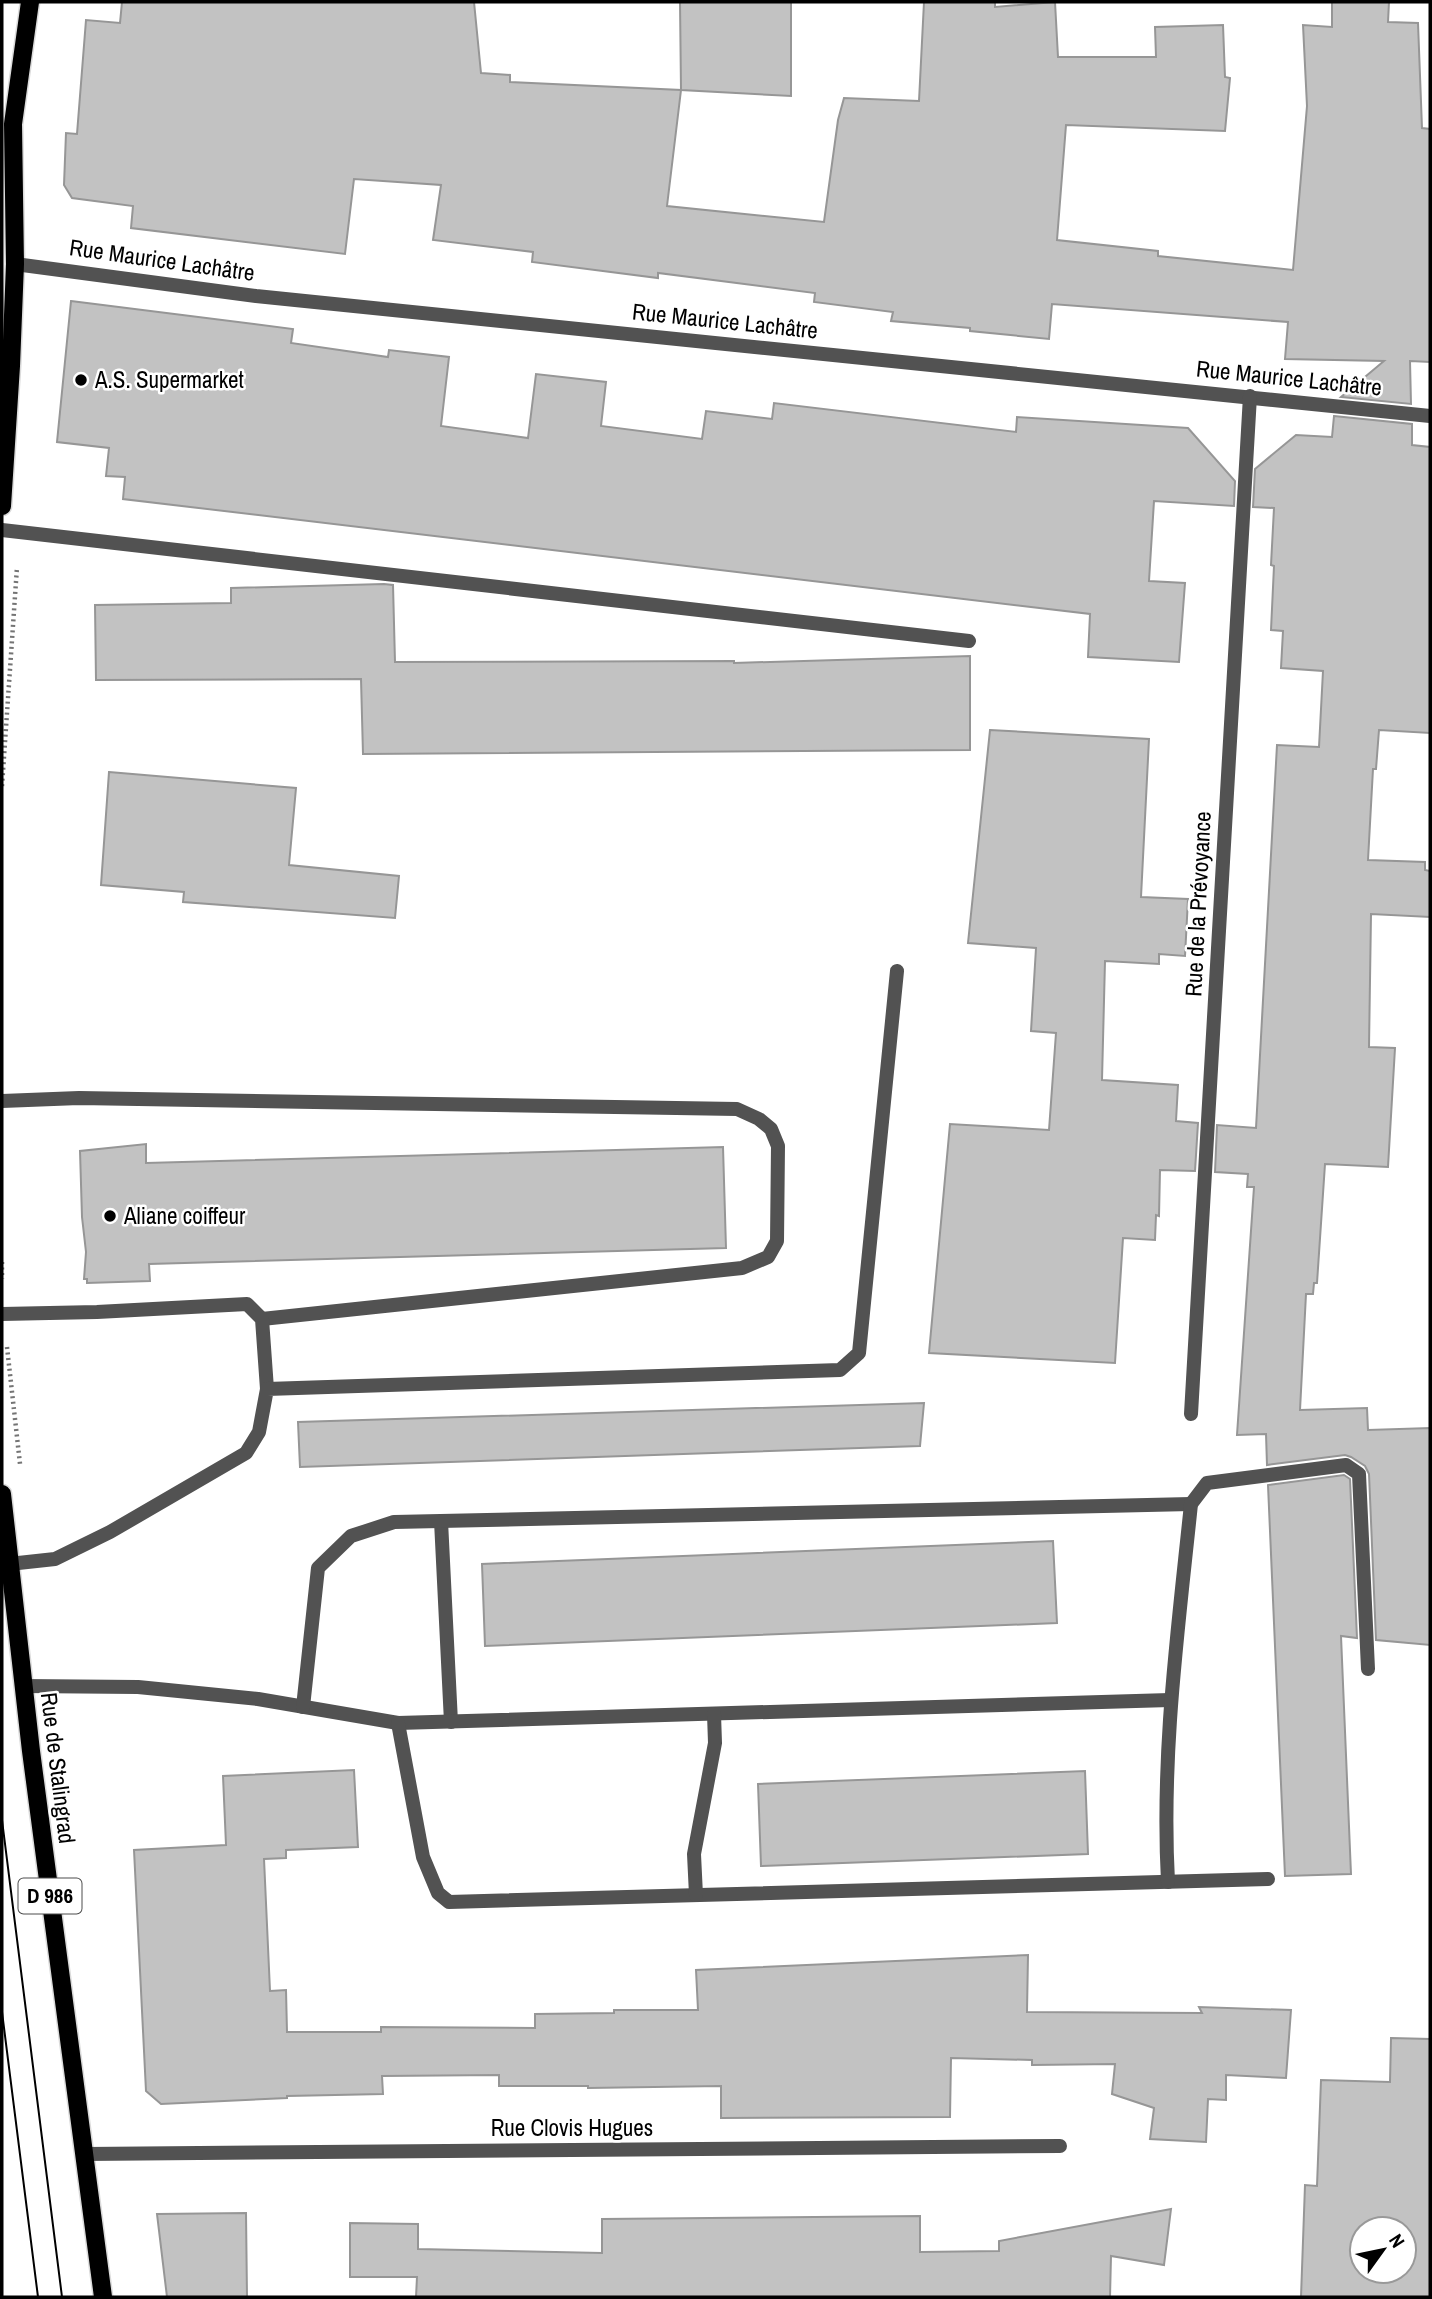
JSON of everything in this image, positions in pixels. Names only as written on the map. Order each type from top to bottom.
[{"type":"main road","points":[[2,506],[13,124],[30,2]]},
{"type":"main road","name":"Rue de Stalingrad","points":[[2,1494],[23,1686],[103,2297]]},
{"type":"street","name":"Rue Maurice Lachâtre","points":[[9,263],[256,296],[1430,416]]},
{"type":"street","name":"Rue de la Prévoyance","points":[[1191,1414],[1250,396]]},
{"type":"street","points":[[2,530],[969,641]]},
{"type":"street","points":[[267,1389],[840,1370],[859,1353],[897,971]]},
{"type":"street","points":[[2,1101],[79,1098],[737,1109],[759,1119],[771,1129],[778,1146],[778,1241],[768,1257],[742,1268],[262,1319]]},
{"type":"street","points":[[2,1314],[247,1304],[262,1319],[267,1389],[259,1432],[246,1452],[110,1532],[55,1559],[9,1564]]},
{"type":"street","points":[[1168,1882],[1166,1842],[1170,1700],[1191,1504],[1207,1483],[1346,1465],[1359,1474],[1368,1669]]},
{"type":"street","points":[[303,1707],[318,1568],[351,1536],[394,1522],[1191,1504]]},
{"type":"street","points":[[442,1521],[451,1722]]},
{"type":"street","points":[[23,1686],[138,1686],[258,1699],[398,1723],[1170,1700]]},
{"type":"street","points":[[696,1895],[694,1854],[715,1743],[714,1714]]},
{"type":"street","points":[[398,1723],[422,1857],[439,1893],[449,1902],[1268,1879]]},
{"type":"street","name":"Rue Clovis Hugues","points":[[85,2154],[1060,2146]]},
{"type":"path","points":[[2,786],[20,531]]},
{"type":"building","points":[[122,2],[474,2],[481,73],[510,75],[510,82],[681,90],[667,206],[824,222],[838,120],[844,98],[919,101],[924,2],[995,2],[995,7],[1055,2],[1058,57],[1156,57],[1155,27],[1223,25],[1225,77],[1230,78],[1225,131],[1066,125],[1057,240],[1158,251],[1158,256],[1293,270],[1307,106],[1303,25],[1332,27],[1332,2],[1389,2],[1388,22],[1418,23],[1422,128],[1430,129],[1430,362],[1410,361],[1411,404],[1341,397],[1384,361],[1285,359],[1288,322],[1052,304],[1049,339],[891,321],[893,312],[814,302],[815,293],[658,273],[658,278],[532,262],[533,252],[433,240],[441,185],[354,179],[345,254],[131,228],[133,206],[72,198],[64,185],[66,133],[77,134],[86,20],[120,23]]},
{"type":"building","points":[[680,2],[791,2],[791,96],[681,90]]},
{"type":"building","points":[[71,301],[293,329],[291,343],[388,357],[389,350],[449,357],[441,426],[528,438],[536,374],[606,382],[601,426],[702,439],[706,411],[772,419],[774,403],[1016,432],[1017,417],[1188,428],[1235,481],[1234,506],[1154,501],[1149,581],[1185,583],[1179,662],[1088,657],[1090,614],[123,499],[125,477],[106,476],[109,448],[57,442]]},
{"type":"building","points":[[1334,416],[1412,424],[1412,445],[1430,447],[1430,733],[1379,730],[1376,769],[1373,769],[1368,860],[1425,862],[1425,870],[1430,871],[1430,917],[1371,914],[1369,1047],[1395,1048],[1388,1167],[1325,1164],[1317,1283],[1314,1283],[1313,1294],[1306,1294],[1300,1410],[1367,1408],[1368,1430],[1430,1428],[1430,1645],[1376,1640],[1369,1474],[1365,1466],[1345,1455],[1267,1465],[1266,1434],[1237,1435],[1254,1187],[1247,1187],[1248,1174],[1215,1172],[1217,1125],[1256,1128],[1277,745],[1319,747],[1323,671],[1281,668],[1283,631],[1271,630],[1274,508],[1253,507],[1255,469],[1296,435],[1332,437]]},
{"type":"building","points":[[393,585],[395,662],[734,663],[970,656],[970,750],[363,754],[361,679],[96,680],[95,605],[231,603],[231,588]]},
{"type":"building","points":[[990,730],[1149,739],[1141,897],[1188,899],[1185,956],[1159,954],[1159,964],[1105,961],[1102,1080],[1178,1085],[1176,1121],[1198,1123],[1195,1171],[1160,1170],[1159,1216],[1156,1215],[1155,1240],[1123,1238],[1115,1363],[929,1353],[950,1124],[1049,1130],[1056,1033],[1031,1031],[1036,948],[968,943]]},
{"type":"building","points":[[109,772],[296,788],[289,865],[399,876],[395,918],[183,902],[184,892],[101,885]]},
{"type":"building","points":[[146,1144],[146,1163],[723,1147],[726,1248],[149,1264],[150,1281],[87,1283],[87,1279],[84,1279],[86,1252],[80,1151]]},
{"type":"building","points":[[924,1403],[920,1446],[300,1467],[298,1422]]},
{"type":"building","points":[[1344,1475],[1350,1479],[1357,1638],[1341,1636],[1351,1874],[1285,1876],[1268,1485]]},
{"type":"building","points":[[1053,1541],[1057,1623],[485,1646],[482,1564]]},
{"type":"building","points":[[354,1770],[358,1847],[286,1850],[286,1858],[264,1859],[270,1991],[286,1990],[287,2032],[381,2032],[381,2027],[535,2028],[535,2014],[698,2010],[696,1970],[1028,1955],[1027,2012],[1202,2013],[1199,2007],[1291,2010],[1286,2078],[1226,2075],[1226,2100],[1208,2099],[1206,2142],[1150,2139],[1154,2108],[1112,2094],[1115,2064],[1032,2065],[1032,2060],[951,2058],[950,2117],[721,2118],[721,2086],[499,2086],[499,2075],[382,2076],[383,2094],[287,2096],[161,2104],[146,2091],[134,1850],[226,1845],[223,1776]]},
{"type":"building","points":[[1085,1771],[1088,1854],[761,1866],[758,1784]]},
{"type":"building","points":[[1391,2038],[1430,2039],[1430,2297],[1301,2297],[1305,2185],[1317,2186],[1321,2080],[1390,2082]]},
{"type":"building","points":[[1171,2209],[1164,2265],[1111,2256],[1110,2297],[416,2297],[417,2277],[350,2277],[350,2223],[418,2224],[418,2249],[602,2253],[602,2219],[920,2216],[920,2252],[999,2251],[999,2241]]},
{"type":"building","points":[[246,2213],[247,2297],[167,2297],[157,2214]]},
{"type":"tram line","points":[[2,1820],[62,2297]]},
{"type":"tram line","points":[[2,2012],[38,2297]]},
{"type":"place","name":"A.S. Supermarket","points":[[81,380]]},
{"type":"place","name":"Aliane coiffeur","points":[[110,1216]]}]
